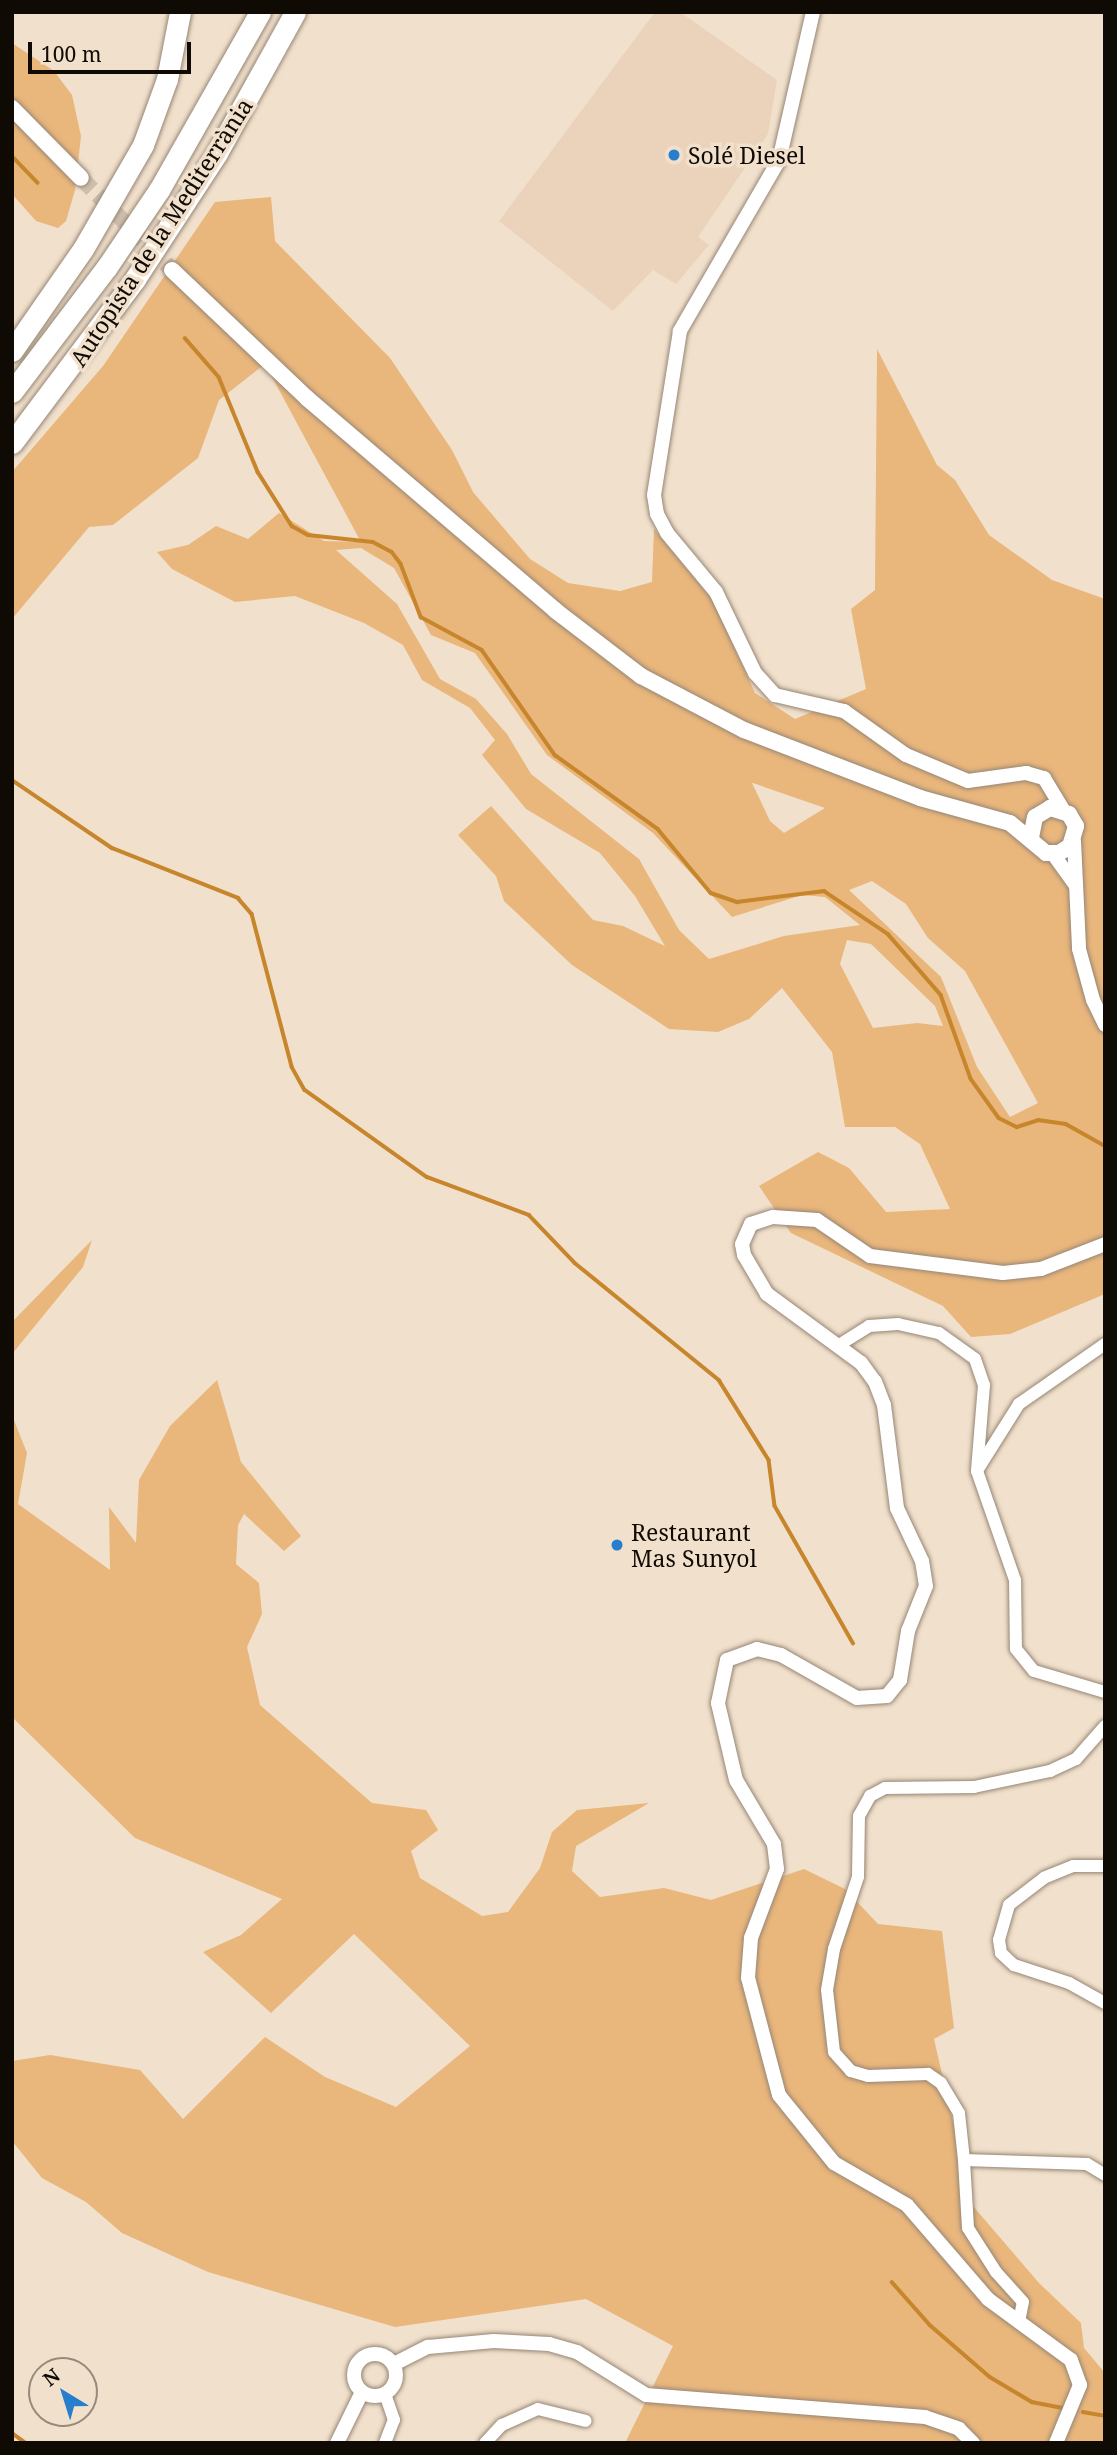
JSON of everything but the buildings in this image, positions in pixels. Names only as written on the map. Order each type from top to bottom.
[{"type":"highway","points":[[12,332],[66,255],[130,147],[153,89],[169,12]]},
{"type":"highway","points":[[12,351],[83,249],[143,145],[167,79],[180,12]]},
{"type":"highway","name":"Autopista de la Mediterrània","points":[[12,393],[107,267],[159,190],[260,12]]},
{"type":"highway","name":"Autopista de la Mediterrània","points":[[12,443],[135,279],[223,143],[295,12]]},
{"type":"main road","points":[[12,108],[81,178]]},
{"type":"main road","points":[[172,270],[308,399],[556,611],[641,676],[744,730],[936,803],[1000,820],[1031,838],[1040,850],[1053,854],[1065,850],[1074,841],[1073,820],[1063,810],[1000,820]]},
{"type":"main road","points":[[1031,838],[1039,814]]},
{"type":"street","points":[[813,12],[779,160],[680,331],[654,495],[657,514],[667,533],[716,592],[755,673],[775,695],[844,711],[906,755],[968,781],[1026,773],[1039,777],[1053,787],[1063,810]]},
{"type":"street","points":[[1039,777],[1046,791],[1039,814]]},
{"type":"street","points":[[1074,841],[1081,957],[1105,1025]]},
{"type":"street","points":[[1053,854],[1078,890]]},
{"type":"street","points":[[1056,2443],[1077,2401],[1078,2373],[1072,2360],[988,2299],[907,2205],[834,2163],[794,2116],[770,2076],[748,1978],[751,1938],[777,1869],[774,1844],[736,1780],[718,1703],[722,1669],[735,1654],[757,1649],[781,1655],[857,1698],[887,1696],[900,1680],[908,1631],[926,1586],[922,1561],[897,1508],[884,1405],[861,1363],[839,1345],[788,1312],[749,1271],[742,1244],[751,1224],[773,1217],[817,1220],[870,1256],[1003,1273],[1041,1269],[1105,1244]]},
{"type":"street","points":[[839,1345],[857,1330],[898,1324],[939,1333],[967,1352],[984,1385],[977,1471],[1015,1580],[1016,1648],[1034,1671],[1105,1692]]},
{"type":"street","points":[[977,1471],[1019,1404],[1105,1344]]},
{"type":"street","points":[[1019,2322],[1023,2302],[996,2272],[968,2228],[959,2113],[954,2098],[928,2074],[868,2076],[851,2071],[834,2052],[827,1990],[834,1949],[852,1907],[858,1877],[859,1816],[870,1796],[885,1788],[974,1787],[1050,1771],[1076,1759],[1105,1726]]},
{"type":"street","points":[[1105,1866],[1073,1866],[1044,1878],[1009,1905],[999,1940],[1001,1953],[1014,1965],[1069,1983],[1105,2003]]},
{"type":"street","points":[[964,2160],[1087,2164],[1105,2175]]},
{"type":"street","points":[[394,2364],[428,2347],[494,2341],[549,2344],[577,2352],[646,2395],[926,2417],[958,2429],[973,2443]]},
{"type":"street","points":[[362,2392],[354,2376],[361,2358],[379,2353],[394,2364],[396,2381],[385,2394]]},
{"type":"street","points":[[362,2392],[385,2394]]},
{"type":"street","points":[[337,2443],[362,2392]]},
{"type":"street","points":[[385,2394],[394,2420],[385,2443]]},
{"type":"street","points":[[485,2443],[502,2425],[538,2409],[586,2421]]},
{"type":"shaded area","points":[[655,12],[680,12],[777,80],[768,134],[698,237],[709,245],[676,284],[653,270],[613,311],[499,221]]},
{"type":"shaded area","points":[[12,43],[54,71],[72,95],[81,136],[75,190],[66,221],[58,228],[36,221],[12,194]]},
{"type":"shaded area","points":[[271,197],[275,241],[390,358],[452,450],[473,492],[530,559],[568,583],[620,591],[652,582],[654,529],[713,600],[755,693],[795,719],[866,689],[851,609],[875,590],[877,349],[937,465],[955,480],[989,535],[1052,580],[1105,599],[1105,1294],[1010,1334],[971,1337],[943,1306],[791,1233],[759,1186],[818,1152],[849,1168],[886,1212],[950,1209],[920,1144],[895,1127],[845,1127],[832,1052],[782,988],[749,1019],[718,1032],[669,1029],[572,965],[504,901],[496,876],[458,835],[491,806],[593,920],[623,926],[665,946],[635,896],[600,853],[526,809],[482,755],[495,740],[470,708],[422,680],[403,645],[364,623],[295,596],[235,602],[172,569],[157,552],[188,545],[216,526],[248,539],[279,513],[324,541],[361,542],[265,364],[219,400],[198,458],[113,525],[89,527],[12,619],[12,472],[103,366],[215,202]],"holes":[[[361,548],[394,568],[431,635],[475,653],[547,755],[653,833],[732,917],[802,895],[825,897],[860,925],[784,936],[709,959],[679,930],[639,859],[531,774],[507,734],[476,699],[440,679],[397,604],[336,550]],[[752,783],[825,808],[784,833],[770,821]],[[872,881],[906,904],[928,938],[965,971],[1038,1103],[1010,1117],[977,1067],[941,977],[849,890]],[[847,940],[871,944],[935,1006],[943,1026],[917,1023],[873,1028],[840,964]]]},
{"type":"shaded area","points":[[92,1240],[83,1267],[12,1354],[12,1322]]},
{"type":"shaded area","points":[[217,1380],[241,1462],[301,1536],[284,1551],[244,1514],[238,1525],[236,1564],[259,1583],[262,1614],[247,1647],[260,1705],[372,1803],[426,1810],[438,1830],[411,1851],[420,1878],[482,1916],[508,1912],[540,1868],[552,1832],[577,1810],[649,1803],[576,1846],[572,1871],[600,1897],[664,1888],[711,1900],[804,1869],[845,1889],[878,1924],[942,1931],[954,2028],[934,2039],[972,2205],[1039,2283],[1081,2323],[1084,2348],[1105,2373],[1105,2443],[625,2443],[673,2346],[586,2299],[395,2327],[208,2272],[122,2233],[86,2202],[42,2178],[12,2141],[12,2061],[50,2055],[140,2070],[183,2119],[265,2037],[325,2077],[396,2107],[470,2046],[354,1934],[271,2013],[203,1952],[241,1935],[282,1899],[135,1838],[12,1717],[12,1415],[27,1453],[18,1504],[110,1570],[109,1507],[136,1543],[139,1480],[170,1426]]},
{"type":"waterway","points":[[12,156],[38,183]]},
{"type":"waterway","points":[[185,338],[219,377],[258,472],[292,526],[308,535],[373,542],[392,552],[401,564],[421,617],[482,650],[555,755],[658,829],[711,893],[737,902],[824,891],[888,934],[941,995],[971,1079],[999,1118],[1017,1127],[1038,1120],[1066,1124],[1105,1146]]},
{"type":"waterway","points":[[12,780],[112,848],[238,898],[252,914],[292,1067],[305,1090],[427,1177],[529,1215],[575,1263],[719,1380],[769,1460],[775,1506],[853,1643]]},
{"type":"waterway","points":[[892,2282],[930,2325],[990,2377],[1032,2402],[1067,2409]]},
{"type":"waterway","points":[[1083,2412],[1105,2416]]},
{"type":"waterway","points":[[12,2433],[26,2443]]},
{"type":"tunnel","points":[[81,178],[172,270]]},
{"type":"place","name":"Solé Diesel","points":[[674,155]]},
{"type":"place","name":"Restaurant Mas Sunyol","points":[[617,1545]]}]
